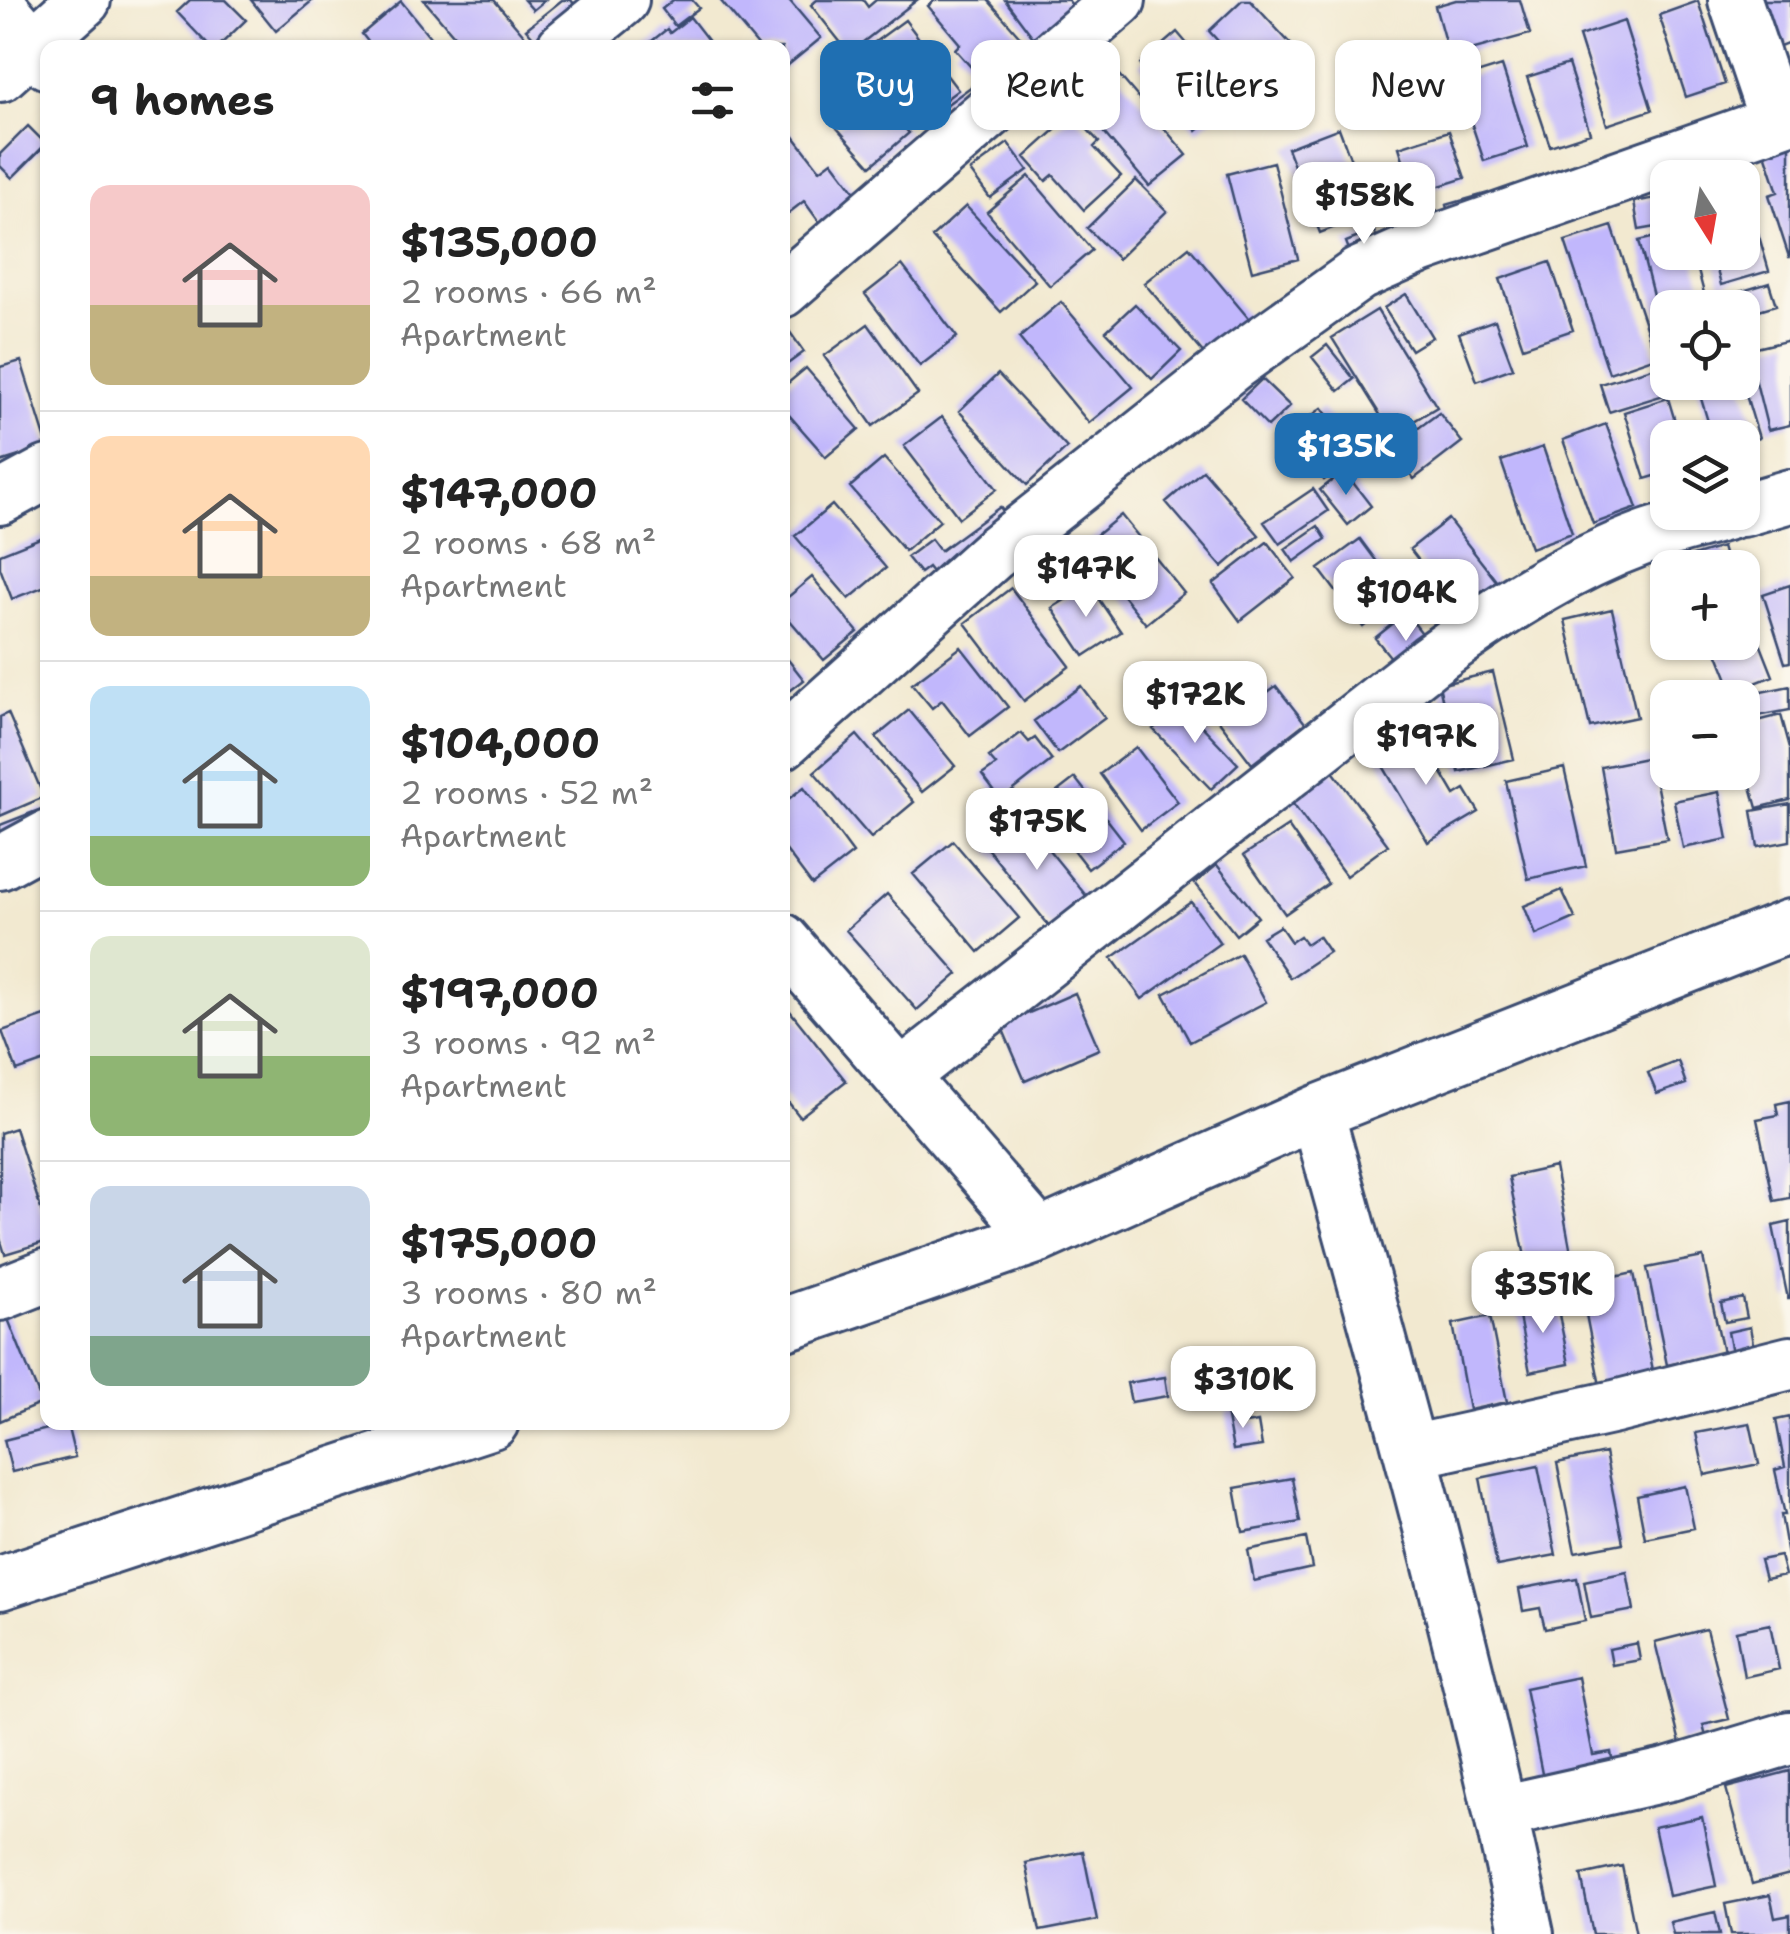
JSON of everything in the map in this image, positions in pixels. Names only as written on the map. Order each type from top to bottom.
[{"type":"street","points":[[20,47],[84,0]]},
{"type":"street","points":[[573,40],[622,0]]},
{"type":"street","points":[[790,284],[1120,0]]},
{"type":"street","points":[[790,736],[993,554],[1233,364],[1360,274],[1420,247],[1783,119],[1736,0]]},
{"type":"street","points":[[0,498],[40,476]]},
{"type":"street","points":[[1760,505],[1790,496]]},
{"type":"street","points":[[902,1076],[1494,614],[1559,576],[1671,530]]},
{"type":"street","points":[[0,864],[40,841]]},
{"type":"street","points":[[790,1322],[1039,1236],[1317,1112],[1790,926]]},
{"type":"street","points":[[790,949],[1039,1236]]},
{"type":"street","points":[[1317,1112],[1411,1452],[1501,1812],[1526,1934]]},
{"type":"street","points":[[0,1294],[40,1278]]},
{"type":"street","points":[[1411,1452],[1615,1407],[1790,1362]]},
{"type":"street","points":[[0,1583],[468,1430]]},
{"type":"street","points":[[1501,1812],[1670,1774],[1790,1738]]},
{"type":"building","points":[[190,0],[226,0],[246,20],[225,40],[203,40],[177,12]]},
{"type":"building","points":[[251,0],[313,0],[276,31]]},
{"type":"building","points":[[424,0],[494,0],[524,35],[518,40],[458,40]]},
{"type":"building","points":[[524,0],[545,0],[533,10]]},
{"type":"building","points":[[562,0],[571,0],[581,13],[548,40],[536,40],[526,29]]},
{"type":"building","points":[[673,0],[692,0],[699,8],[675,26],[662,9]]},
{"type":"building","points":[[720,0],[789,0],[821,38],[790,63],[790,40],[753,40]]},
{"type":"building","points":[[817,0],[863,0],[868,7],[876,0],[917,0],[866,40],[839,40],[811,5]]},
{"type":"building","points":[[935,0],[988,0],[1023,40],[971,40],[971,67],[955,49],[960,44],[928,6]]},
{"type":"building","points":[[1005,0],[1068,0],[1076,10],[1035,40]]},
{"type":"building","points":[[1242,0],[1250,0],[1287,40],[1217,40],[1209,31]]},
{"type":"building","points":[[1456,0],[1520,0],[1530,34],[1481,47],[1481,40],[1445,40],[1435,6]]},
{"type":"building","points":[[1761,0],[1790,0],[1790,42],[1777,47]]},
{"type":"building","points":[[401,1],[430,37],[367,40],[362,34]]},
{"type":"building","points":[[1698,1],[1725,84],[1686,97],[1659,15]]},
{"type":"building","points":[[690,17],[708,40],[653,40],[667,29],[670,33]]},
{"type":"building","points":[[905,20],[920,40],[878,40]]},
{"type":"building","points":[[1624,21],[1652,110],[1607,125],[1579,36]]},
{"type":"building","points":[[1177,32],[1184,40],[1168,40]]},
{"type":"building","points":[[1568,64],[1590,133],[1550,146],[1527,77]]},
{"type":"building","points":[[1502,66],[1528,147],[1484,161],[1474,130],[1481,130],[1481,73]]},
{"type":"building","points":[[1120,76],[1140,100],[1140,130],[1166,130],[1187,155],[1149,186],[1102,130],[1120,130]]},
{"type":"building","points":[[971,87],[971,121],[942,143],[933,130],[951,130],[951,101]]},
{"type":"building","points":[[28,126],[40,138],[40,150],[12,178],[0,166],[0,154]]},
{"type":"building","points":[[839,130],[906,130],[909,133],[871,166]]},
{"type":"building","points":[[1055,130],[1088,130],[1099,142],[1094,147],[1121,176],[1084,210],[1053,175],[1046,181],[1025,157]]},
{"type":"building","points":[[1340,130],[1355,171],[1368,166],[1384,208],[1320,233],[1287,148]]},
{"type":"building","points":[[790,131],[820,170],[832,161],[863,202],[825,230],[804,201],[790,212]]},
{"type":"building","points":[[1449,131],[1465,178],[1414,194],[1399,147]]},
{"type":"building","points":[[1008,143],[1028,170],[990,198],[970,171]]},
{"type":"building","points":[[1790,145],[1789,257],[1769,195],[1778,192],[1765,153]]},
{"type":"building","points":[[1273,162],[1298,259],[1252,271],[1227,174]]},
{"type":"building","points":[[1029,176],[1092,250],[1050,286],[987,212]]},
{"type":"building","points":[[1136,180],[1167,211],[1118,259],[1087,228]]},
{"type":"building","points":[[1488,193],[1494,212],[1452,224],[1446,205]]},
{"type":"building","points":[[1650,199],[1650,228],[1639,230],[1634,202]]},
{"type":"building","points":[[966,206],[1035,281],[1001,312],[932,237]]},
{"type":"building","points":[[1612,226],[1650,339],[1650,359],[1609,373],[1565,241]]},
{"type":"building","points":[[1374,231],[1382,252],[1354,263],[1346,242]]},
{"type":"building","points":[[1650,238],[1650,270],[1698,270],[1703,290],[1652,290],[1639,241]]},
{"type":"building","points":[[1760,240],[1769,271],[1721,285],[1717,270],[1760,270]]},
{"type":"building","points":[[1189,247],[1250,320],[1206,356],[1144,283]]},
{"type":"building","points":[[1550,262],[1573,330],[1523,347],[1500,279]]},
{"type":"building","points":[[902,265],[957,337],[920,366],[865,294]]},
{"type":"building","points":[[1769,283],[1776,305],[1760,310],[1760,290],[1746,290]]},
{"type":"building","points":[[1406,294],[1432,337],[1411,350],[1384,308]]},
{"type":"building","points":[[1061,302],[1133,387],[1089,423],[1019,338]]},
{"type":"building","points":[[1135,304],[1181,351],[1152,379],[1106,331]]},
{"type":"building","points":[[1377,310],[1437,407],[1392,434],[1332,338]]},
{"type":"building","points":[[1495,320],[1513,368],[1477,381],[1459,333]]},
{"type":"building","points":[[868,324],[918,394],[873,426],[824,356]]},
{"type":"building","points":[[790,332],[804,352],[790,362]]},
{"type":"building","points":[[1790,340],[1790,425],[1768,430],[1760,398],[1760,347]]},
{"type":"building","points":[[1327,345],[1354,379],[1339,391],[1312,357]]},
{"type":"building","points":[[21,361],[40,422],[40,450],[0,462],[0,367]]},
{"type":"building","points":[[806,368],[859,429],[826,457],[790,416],[790,381]]},
{"type":"building","points":[[1650,369],[1650,399],[1609,412],[1600,384]]},
{"type":"building","points":[[998,374],[1067,448],[1027,485],[959,411]]},
{"type":"building","points":[[1262,379],[1290,406],[1268,427],[1241,399]]},
{"type":"building","points":[[1669,400],[1675,420],[1650,420],[1650,477],[1645,479],[1624,412]]},
{"type":"building","points":[[1701,400],[1747,400],[1754,420],[1708,420]]},
{"type":"building","points":[[1322,408],[1358,455],[1324,480],[1288,433]]},
{"type":"building","points":[[1439,413],[1462,442],[1414,479],[1391,448]]},
{"type":"building","points":[[942,417],[997,489],[959,518],[904,446]]},
{"type":"building","points":[[1606,424],[1637,508],[1593,524],[1563,440]]},
{"type":"building","points":[[1543,447],[1572,533],[1531,548],[1501,461]]},
{"type":"building","points":[[884,458],[940,521],[905,551],[850,487]]},
{"type":"building","points":[[1203,470],[1259,535],[1222,567],[1166,502]]},
{"type":"building","points":[[1344,471],[1371,506],[1348,525],[1320,490]]},
{"type":"building","points":[[1313,489],[1328,511],[1280,544],[1264,522]]},
{"type":"building","points":[[832,505],[886,568],[849,599],[795,536]]},
{"type":"building","points":[[1000,507],[1014,526],[940,582],[928,567],[920,573],[907,557],[931,539],[940,551]]},
{"type":"building","points":[[1121,515],[1184,593],[1146,624],[1083,546]]},
{"type":"building","points":[[1448,519],[1497,582],[1458,611],[1410,549]]},
{"type":"building","points":[[1318,526],[1326,539],[1294,562],[1285,549]]},
{"type":"building","points":[[40,538],[40,588],[12,599],[0,568],[0,554]]},
{"type":"building","points":[[1360,539],[1403,597],[1363,627],[1319,569]]},
{"type":"building","points":[[1267,542],[1295,578],[1240,621],[1213,584]]},
{"type":"building","points":[[812,577],[858,632],[824,660],[790,620],[790,595]]},
{"type":"building","points":[[1089,585],[1121,632],[1084,656],[1052,608]]},
{"type":"building","points":[[1790,585],[1790,662],[1785,663],[1763,594]]},
{"type":"building","points":[[1011,588],[1070,666],[1024,701],[965,623]]},
{"type":"building","points":[[1612,609],[1637,717],[1590,727],[1565,620]]},
{"type":"building","points":[[1406,613],[1436,651],[1405,675],[1375,638]]},
{"type":"building","points":[[1760,643],[1773,676],[1760,681],[1728,680],[1720,660],[1760,660]]},
{"type":"building","points":[[961,647],[1008,707],[970,736],[942,700],[932,708],[912,684]]},
{"type":"building","points":[[790,662],[804,680],[790,691]]},
{"type":"building","points":[[1244,668],[1265,694],[1276,686],[1305,723],[1252,764],[1203,700]]},
{"type":"building","points":[[1493,672],[1514,759],[1459,772],[1439,685]]},
{"type":"building","points":[[1081,686],[1105,718],[1058,753],[1034,721]]},
{"type":"building","points":[[1790,686],[1790,710],[1760,716],[1760,692]]},
{"type":"building","points":[[1180,703],[1238,764],[1211,789],[1153,729]]},
{"type":"building","points":[[909,710],[955,766],[922,792],[876,737]]},
{"type":"building","points":[[8,713],[40,788],[40,799],[0,816],[0,717]]},
{"type":"building","points":[[1781,715],[1790,748],[1790,800],[1757,808],[1752,790],[1760,790],[1760,720]]},
{"type":"building","points":[[1418,732],[1455,795],[1465,789],[1479,812],[1428,842],[1377,756]]},
{"type":"building","points":[[1021,733],[1029,742],[1035,738],[1052,760],[1001,800],[982,775],[996,765],[989,757]]},
{"type":"building","points":[[857,735],[914,802],[871,838],[814,772]]},
{"type":"building","points":[[1136,747],[1178,802],[1141,830],[1100,774]]},
{"type":"building","points":[[1650,757],[1650,790],[1657,790],[1667,839],[1616,848],[1601,767]]},
{"type":"building","points":[[1564,768],[1586,866],[1528,879],[1506,781]]},
{"type":"building","points":[[1332,770],[1388,845],[1346,876],[1290,800]]},
{"type":"building","points":[[1075,778],[1124,841],[1088,869],[1039,806]]},
{"type":"building","points":[[804,787],[853,853],[812,885],[790,856],[790,798]]},
{"type":"building","points":[[1719,792],[1728,839],[1683,848],[1674,801]]},
{"type":"building","points":[[1790,804],[1790,841],[1758,847],[1752,811]]},
{"type":"building","points":[[40,810],[40,824],[0,846],[0,825]]},
{"type":"building","points":[[1023,818],[1088,898],[1051,928],[986,847]]},
{"type":"building","points":[[1288,826],[1328,884],[1285,914],[1244,855]]},
{"type":"building","points":[[953,841],[1019,918],[979,952],[913,874]]},
{"type":"building","points":[[1217,865],[1258,917],[1236,935],[1195,883]]},
{"type":"building","points":[[1562,890],[1575,918],[1536,935],[1524,906]]},
{"type":"building","points":[[887,894],[958,974],[917,1010],[846,930]]},
{"type":"building","points":[[1191,902],[1220,943],[1142,999],[1112,958]]},
{"type":"building","points":[[1280,926],[1291,942],[1300,936],[1306,944],[1318,936],[1329,952],[1290,978],[1262,937]]},
{"type":"building","points":[[1240,954],[1266,1002],[1190,1042],[1164,994]]},
{"type":"building","points":[[1075,993],[1099,1049],[1025,1081],[1001,1025]]},
{"type":"building","points":[[790,1011],[846,1081],[800,1117],[790,1104]]},
{"type":"building","points":[[40,1018],[40,1063],[17,1071],[2,1031]]},
{"type":"building","points":[[1678,1061],[1686,1084],[1657,1094],[1648,1073]]},
{"type":"building","points":[[1790,1101],[1790,1198],[1774,1201],[1757,1119],[1778,1115],[1776,1104]]},
{"type":"building","points":[[15,1128],[40,1206],[40,1243],[5,1254],[0,1238],[0,1133]]},
{"type":"building","points":[[1555,1167],[1572,1258],[1556,1261],[1560,1283],[1517,1292],[1513,1270],[1527,1267],[1509,1177]]},
{"type":"building","points":[[1790,1222],[1790,1299],[1788,1299],[1773,1226]]},
{"type":"building","points":[[1703,1257],[1723,1353],[1667,1365],[1647,1268]]},
{"type":"building","points":[[1634,1273],[1656,1386],[1602,1396],[1580,1284]]},
{"type":"building","points":[[1743,1298],[1747,1318],[1725,1322],[1721,1303]]},
{"type":"building","points":[[1556,1300],[1569,1364],[1530,1372],[1517,1307]]},
{"type":"building","points":[[6,1314],[40,1404],[0,1421],[0,1317]]},
{"type":"building","points":[[1490,1316],[1507,1402],[1469,1410],[1453,1324]]},
{"type":"building","points":[[1750,1327],[1754,1349],[1732,1353],[1728,1332]]},
{"type":"building","points":[[1165,1377],[1168,1396],[1131,1402],[1127,1383]]},
{"type":"building","points":[[1242,1409],[1245,1424],[1258,1422],[1262,1446],[1233,1450],[1226,1412]]},
{"type":"building","points":[[1790,1417],[1788,1555],[1781,1515],[1785,1515],[1775,1470],[1785,1467],[1776,1420]]},
{"type":"building","points":[[1750,1423],[1759,1464],[1705,1475],[1696,1433]]},
{"type":"building","points":[[43,1430],[68,1430],[75,1457],[12,1472],[4,1440]]},
{"type":"building","points":[[1605,1453],[1623,1543],[1575,1552],[1557,1463]]},
{"type":"building","points":[[1538,1466],[1556,1555],[1497,1566],[1480,1478]]},
{"type":"building","points":[[1292,1478],[1300,1522],[1243,1532],[1235,1488]]},
{"type":"building","points":[[1685,1486],[1694,1528],[1645,1538],[1637,1496]]},
{"type":"building","points":[[1306,1538],[1312,1568],[1254,1581],[1248,1550]]},
{"type":"building","points":[[1780,1556],[1785,1575],[1765,1579],[1760,1560]]},
{"type":"building","points":[[1627,1572],[1634,1610],[1591,1618],[1584,1581]]},
{"type":"building","points":[[1577,1578],[1585,1621],[1545,1629],[1540,1608],[1523,1611],[1519,1589]]},
{"type":"building","points":[[1770,1624],[1779,1669],[1744,1677],[1736,1631]]},
{"type":"building","points":[[1706,1629],[1729,1719],[1703,1725],[1706,1737],[1680,1743],[1655,1642]]},
{"type":"building","points":[[1637,1643],[1640,1660],[1612,1665],[1609,1649]]},
{"type":"building","points":[[1578,1677],[1593,1755],[1611,1752],[1616,1781],[1546,1794],[1525,1688]]},
{"type":"building","points":[[1790,1771],[1790,1874],[1752,1884],[1726,1788]]},
{"type":"building","points":[[1702,1817],[1716,1886],[1669,1896],[1654,1827]]},
{"type":"building","points":[[1083,1851],[1097,1920],[1040,1931],[1026,1863]]},
{"type":"building","points":[[1622,1866],[1636,1934],[1593,1934],[1581,1875]]},
{"type":"building","points":[[1770,1895],[1775,1918],[1790,1915],[1790,1934],[1731,1934],[1725,1904]]},
{"type":"building","points":[[1715,1912],[1720,1934],[1673,1934],[1670,1922]]}]
